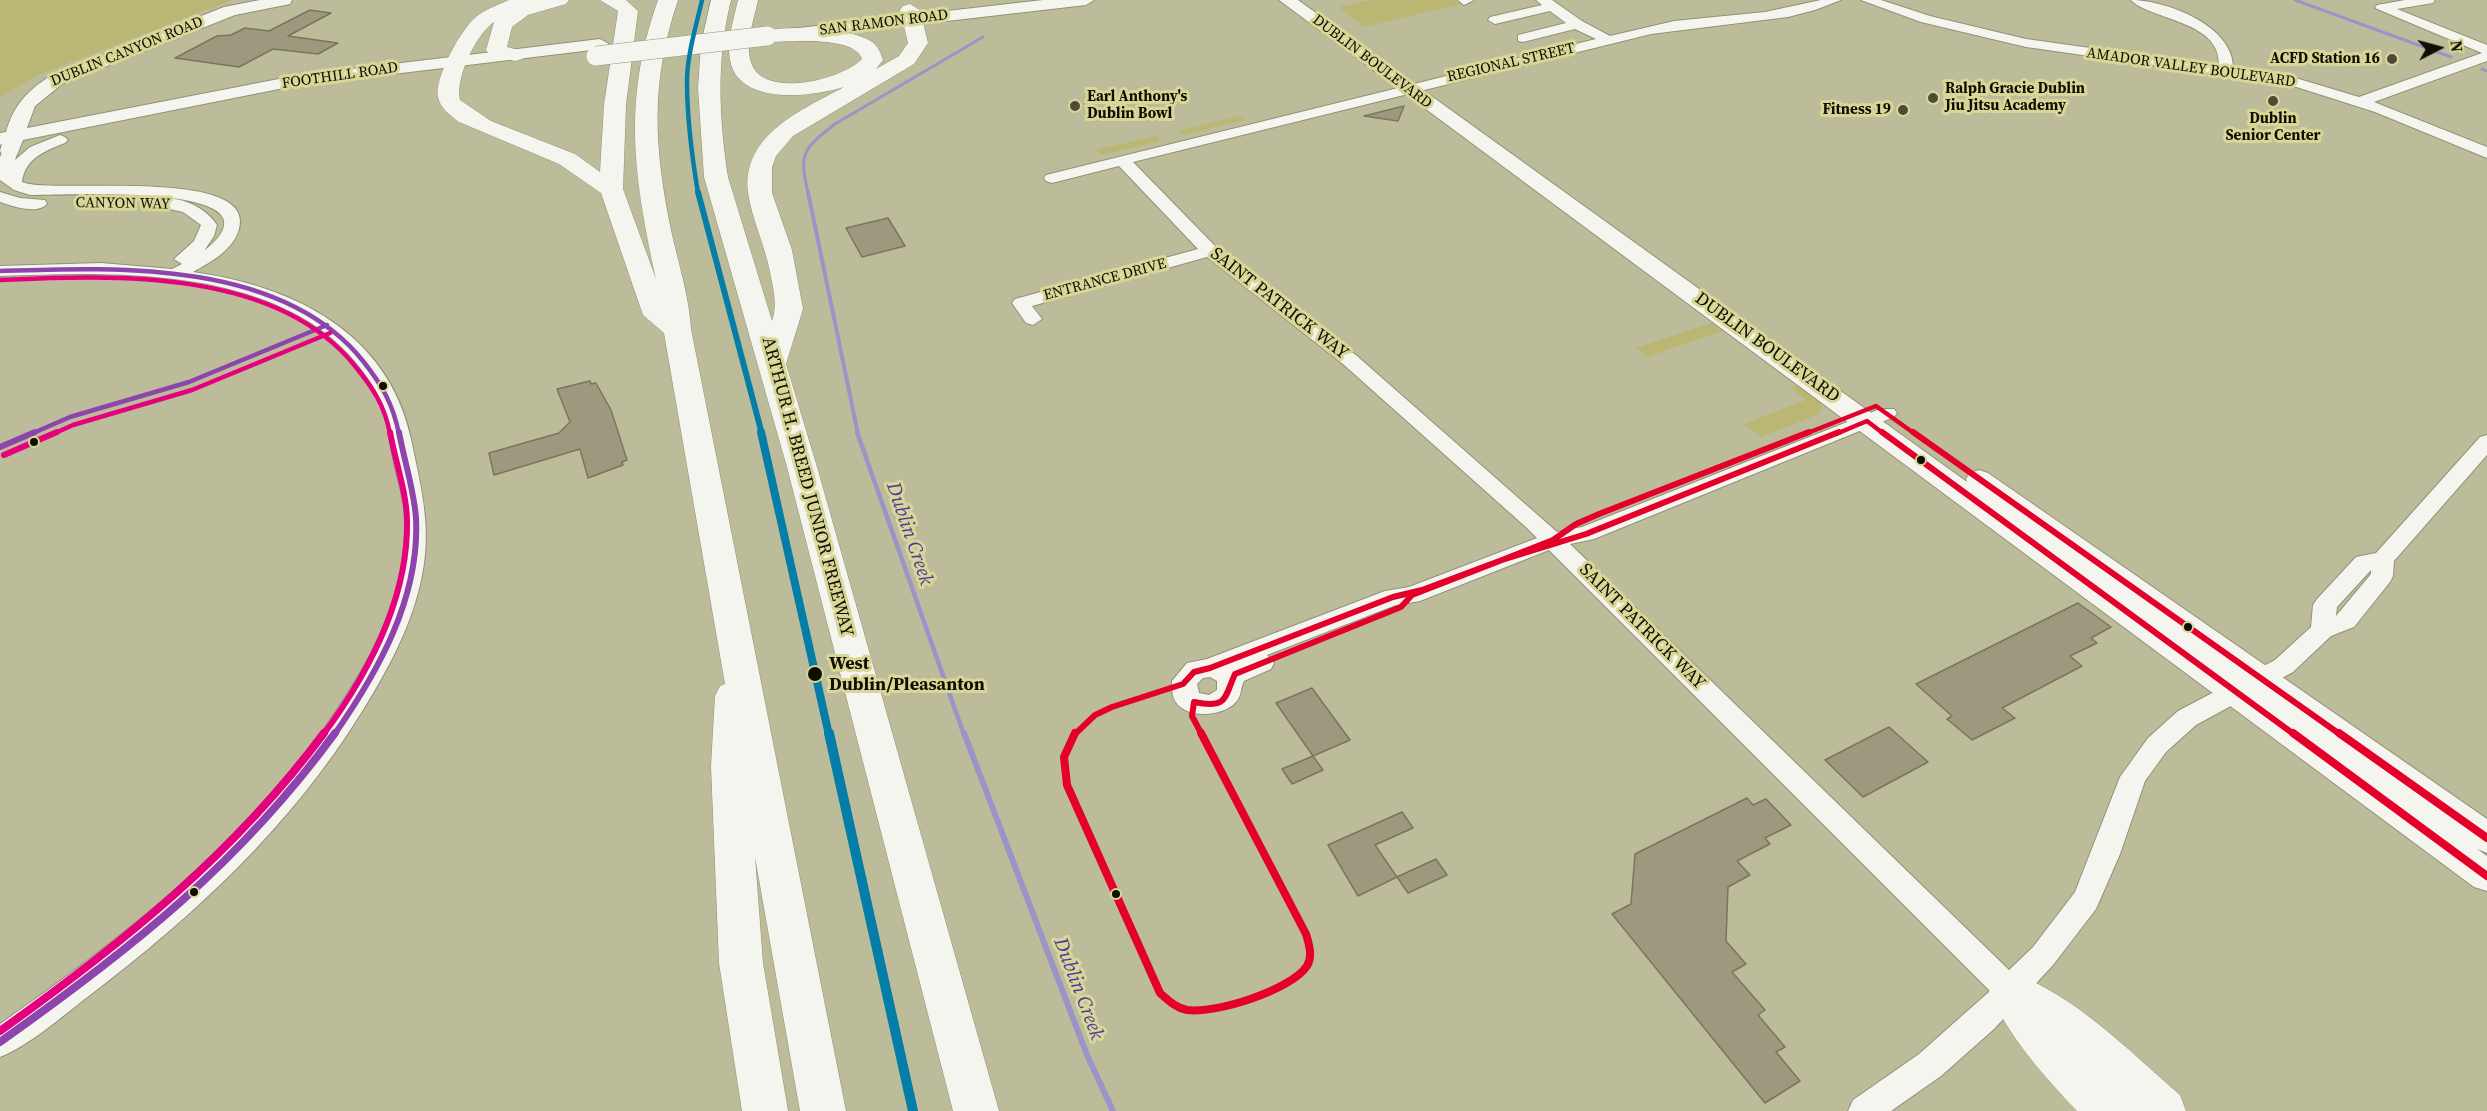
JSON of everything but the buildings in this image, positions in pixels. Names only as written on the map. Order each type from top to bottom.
[{"type":"highway","points":[[526,0],[493,14],[473,28],[448,91],[449,101],[454,110],[472,121],[569,160],[590,173],[603,186],[611,189]]},
{"type":"highway","points":[[514,55],[496,50],[503,24],[521,11],[559,0]]},
{"type":"highway","points":[[610,0],[624,6],[628,11],[615,105],[611,189],[656,315],[677,329]]},
{"type":"highway","points":[[668,0],[657,31],[645,86],[644,145],[651,201],[676,309],[677,329],[823,1111]]},
{"type":"highway","name":"ARTHUR H. BREED JUNIOR FREEWAY","points":[[721,0],[714,28],[707,85],[711,145],[726,213],[773,362],[976,1111]]},
{"type":"highway","points":[[748,0],[741,61],[743,70],[758,83],[783,88],[831,84],[859,74],[873,60],[873,52],[868,46],[858,41],[767,31]]},
{"type":"highway","points":[[773,362],[790,309],[779,250],[760,193],[760,167],[765,154],[785,131],[907,60],[918,43],[912,15]]},
{"type":"highway","points":[[736,640],[730,766],[738,919],[741,963],[765,1111]]},
{"type":"highway","points":[[2011,993],[2055,1055],[2109,1111]]},
{"type":"highway","points":[[2011,993],[2076,1034],[2163,1111]]},
{"type":"main road","name":"DUBLIN CANYON ROAD","points":[[4,103],[30,83],[65,68],[211,11],[253,0]]},
{"type":"main road","name":"DUBLIN CANYON ROAD","points":[[6,145],[22,106],[32,94],[56,80],[230,11],[284,0]]},
{"type":"main road","name":"SAN RAMON ROAD","points":[[912,15],[1001,0]]},
{"type":"main road","name":"SAN RAMON ROAD","points":[[683,41],[912,15],[1086,0]]},
{"type":"main road","name":"DUBLIN BOULEVARD","points":[[1287,0],[1416,86],[2249,685],[2487,876]]},
{"type":"main road","name":"DUBLIN BOULEVARD","points":[[1311,0],[1416,86],[1602,229],[1664,253],[1872,413]]},
{"type":"main road","name":"FOOTHILL ROAD","points":[[6,145],[281,83],[456,67],[683,41]]},
{"type":"main road","name":"FOOTHILL ROAD","points":[[6,145],[60,140],[301,91],[456,67],[514,55],[598,50]]},
{"type":"main road","name":"DUBLIN BOULEVARD","points":[[2249,685],[2487,837]]},
{"type":"street","name":"REGIONAL STREET","points":[[1052,178],[1661,27],[1768,18],[1808,10],[1834,0]]},
{"type":"street","name":"AMADOR VALLEY BOULEVARD","points":[[1868,0],[1957,27],[2057,49],[2226,66]]},
{"type":"street","name":"AMADOR VALLEY BOULEVARD","points":[[1892,0],[1951,18],[2079,45],[2302,77],[2487,143]]},
{"type":"street","points":[[2138,0],[2202,29],[2224,50],[2226,66]]},
{"type":"street","points":[[2428,0],[2382,8],[2487,50]]},
{"type":"street","points":[[1495,20],[1548,3],[1577,24],[1608,40]]},
{"type":"street","points":[[1523,39],[1577,24]]},
{"type":"street","name":"AMADOR VALLEY BOULEVARD","points":[[1957,27],[2001,34],[2015,32]]},
{"type":"street","points":[[2366,100],[2487,56]]},
{"type":"street","name":"AMADOR VALLEY BOULEVARD","points":[[2366,100],[2487,153]]},
{"type":"street","points":[[14,184],[15,173],[22,159],[60,140]]},
{"type":"street","points":[[6,145],[6,177],[14,184]]},
{"type":"street","name":"SAINT PATRICK WAY","points":[[1122,160],[1210,251],[1350,360],[1553,540],[2011,993]]},
{"type":"street","name":"CANYON WAY","points":[[14,184],[31,190],[58,192],[156,191],[197,194],[216,200],[228,209],[232,220],[230,234],[216,249],[171,272]]},
{"type":"street","name":"CANYON WAY","points":[[0,197],[19,203],[155,202],[191,209],[203,216],[209,225],[207,236],[198,248],[171,272]]},
{"type":"street","points":[[216,249],[212,258],[213,270],[237,285]]},
{"type":"street","name":"ENTRANCE DRIVE","points":[[1033,319],[1021,303],[1210,251]]},
{"type":"street","points":[[0,271],[112,268],[171,272],[237,285],[286,304],[327,325],[360,354],[384,387],[399,434],[416,523],[414,556],[406,596],[389,640],[369,680],[336,731],[286,797],[221,865],[136,942],[78,988],[0,1042]]},
{"type":"street","points":[[1220,674],[1235,674],[1401,607],[1412,595],[1553,540],[1576,524],[1872,413]]},
{"type":"street","points":[[1864,1111],[1930,1065],[2011,993],[2043,956],[2086,900],[2106,854],[2133,777],[2157,745],[2187,718],[2284,666],[2323,630],[2346,621],[2382,576],[2383,559],[2487,442]]},
{"type":"shaded area","points":[[0,0],[232,0],[40,74],[0,97]]},
{"type":"shaded area","points":[[1371,0],[1455,0],[1461,4],[1364,27],[1339,7]]},
{"type":"shaded area","points":[[1239,116],[1244,120],[1182,135],[1177,131]]},
{"type":"shaded area","points":[[1156,136],[1160,141],[1101,155],[1096,150]]},
{"type":"shaded area","points":[[1711,323],[1722,331],[1647,357],[1636,348]]},
{"type":"shaded area","points":[[1798,385],[1819,401],[1822,407],[1819,414],[1761,437],[1744,424],[1806,400],[1791,388]]},
{"type":"waterway","points":[[2295,0],[2451,57]]},
{"type":"waterway","name":"Dublin Creek","points":[[808,193],[804,160],[806,153],[816,140],[835,124],[983,37]]},
{"type":"waterway","points":[[2482,69],[2487,71]]},
{"type":"waterway","name":"Dublin Creek","points":[[808,192],[858,434]]},
{"type":"waterway","name":"Dublin Creek","points":[[857,432],[964,735]]},
{"type":"waterway","name":"Dublin Creek","points":[[964,733],[1087,1055],[1113,1111]]},
{"type":"transit line","points":[[702,0],[692,41],[687,81],[692,158],[699,197],[759,421],[913,1111]]},
{"type":"transit line","points":[[0,271],[103,269],[157,272],[211,279],[262,293],[309,314],[350,345],[388,395],[397,424],[416,520],[411,577],[393,632],[351,709],[301,779],[264,823],[182,902],[93,975],[0,1042]]},
{"type":"transit line","points":[[0,280],[101,278],[154,280],[207,287],[257,300],[303,321],[343,350],[380,399],[389,428],[407,521],[402,577],[384,631],[342,706],[294,774],[257,817],[177,895],[90,965],[0,1031]]},
{"type":"transit line","points":[[0,447],[70,417],[189,382],[327,325]]},
{"type":"transit line","points":[[4,455],[73,425],[192,390],[330,333]]},
{"type":"transit line","points":[[1502,560],[1553,540],[1576,524],[1599,514],[1876,406],[2487,838]]},
{"type":"transit line","points":[[1502,560],[1586,534],[1867,421],[2487,876]]},
{"type":"transit line","points":[[1502,560],[1412,595],[1401,607],[1235,674],[1229,693],[1223,700],[1209,704],[1194,702],[1192,716],[1306,934],[1310,954],[1307,966],[1299,974],[1286,983],[1251,998],[1199,1011],[1183,1009],[1172,1003],[1160,993],[1067,785],[1064,757],[1070,740],[1081,726],[1095,715],[1130,700],[1183,684],[1197,670],[1210,668],[1393,597],[1422,590],[1502,560]]},
{"type":"place","name":"ACFD Station 16","points":[[2392,59]]},
{"type":"place","name":"Ralph Gracie Dublin Jiu Jitsu Academy","points":[[1933,98]]},
{"type":"place","name":"Dublin Senior Center","points":[[2273,101]]},
{"type":"place","name":"Earl Anthony's Dublin Bowl","points":[[1075,106]]},
{"type":"place","name":"Fitness 19","points":[[1903,110]]},
{"type":"place","name":"West Dublin/Pleasanton","points":[[815,674]]}]
